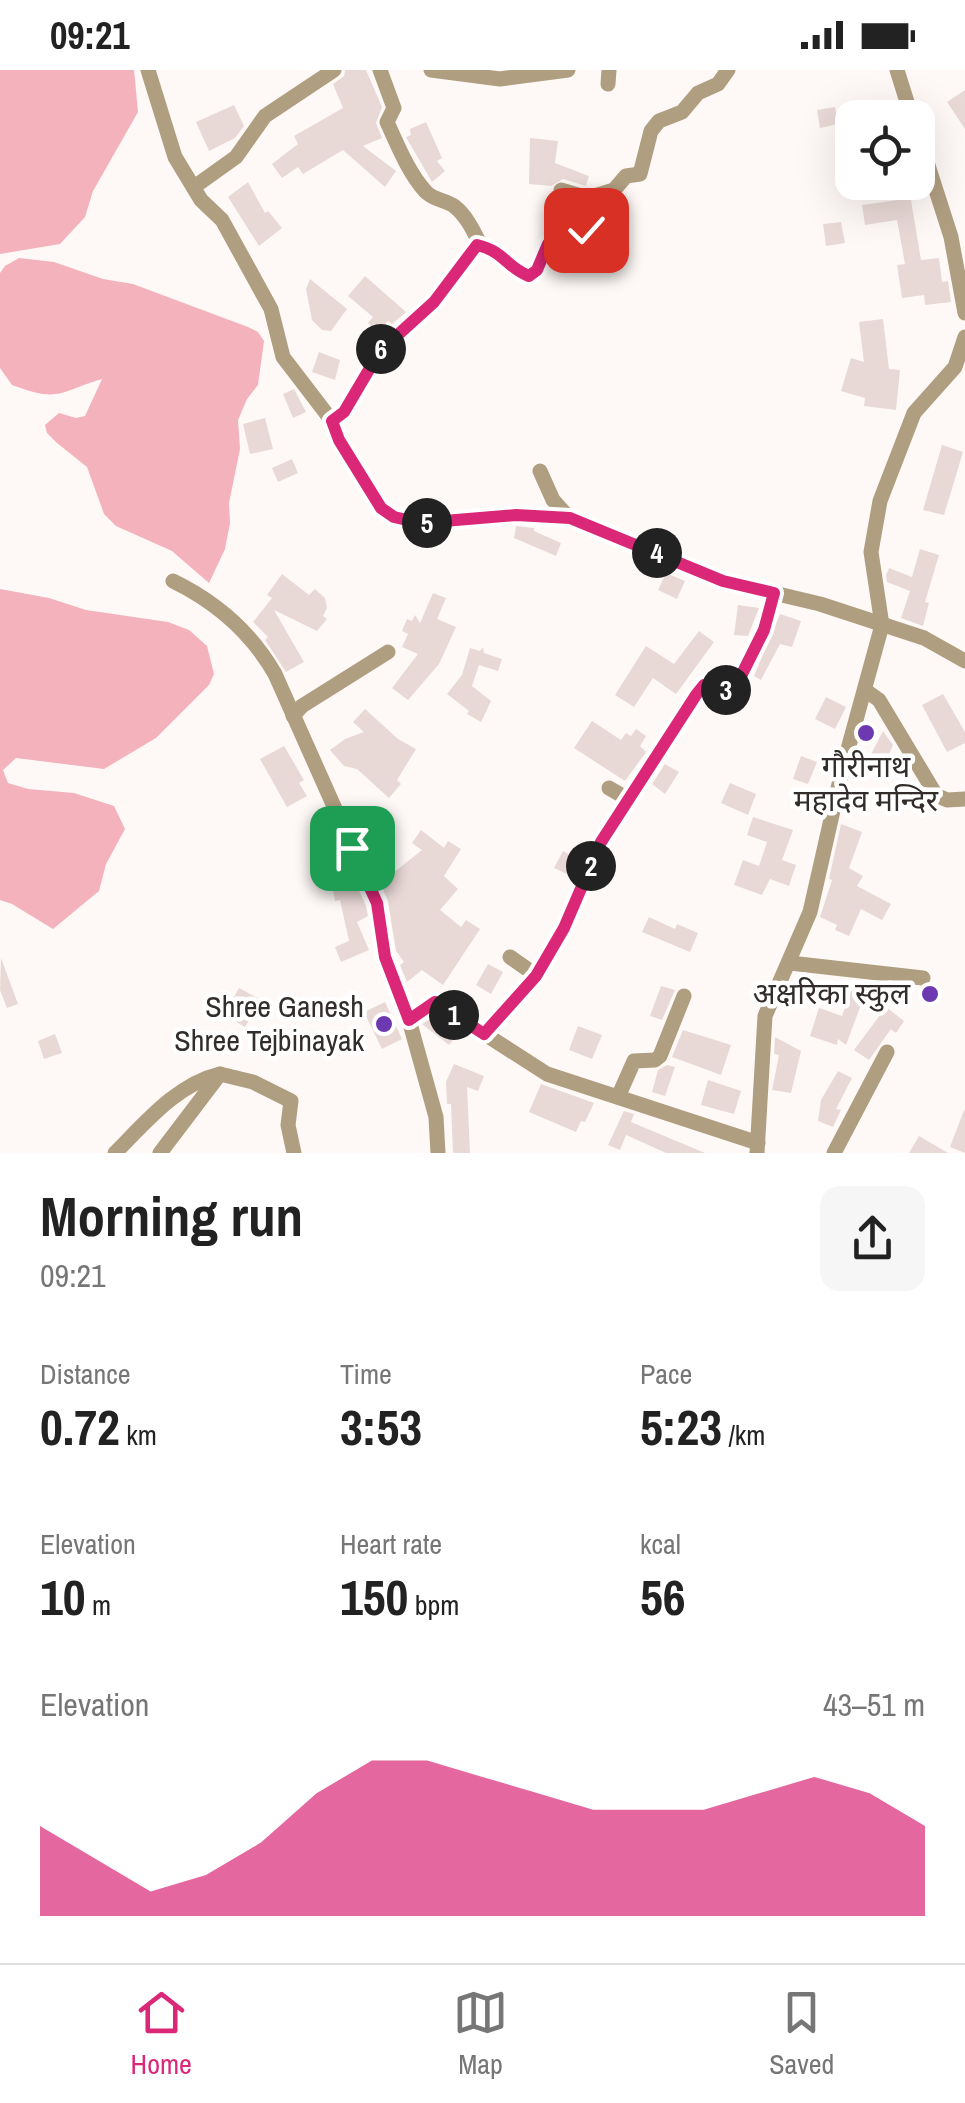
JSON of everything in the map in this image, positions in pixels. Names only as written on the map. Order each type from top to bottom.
[{"type":"street","points":[[148,70],[175,157],[194,188],[222,220],[271,309],[284,357],[332,421],[339,440],[381,508],[394,517],[420,523],[516,515],[570,518],[723,581],[924,638],[965,661]]},
{"type":"street","points":[[194,188],[236,156],[265,116],[334,70]]},
{"type":"street","points":[[380,70],[394,108],[387,122],[422,189],[464,214],[481,246]]},
{"type":"street","points":[[430,70],[500,79],[568,70]]},
{"type":"street","points":[[332,421],[344,412],[380,351],[434,302],[477,245],[502,254],[529,276],[537,270],[548,244],[564,236],[568,227],[561,190],[588,198],[614,190],[626,176],[640,174],[650,131],[658,121],[682,112],[698,92],[718,84],[728,70]]},
{"type":"street","points":[[897,70],[906,100]]},
{"type":"street","points":[[935,176],[958,233],[965,314]]},
{"type":"street","points":[[555,240],[573,247],[583,238],[588,198]]},
{"type":"street","points":[[409,1020],[435,1002],[547,1074],[757,1148],[765,1016],[810,912],[842,771],[882,625],[871,552],[880,501],[914,413],[960,368],[965,337]]},
{"type":"street","points":[[540,471],[552,500],[570,518]]},
{"type":"street","points":[[173,581],[219,608],[260,648],[293,716],[377,903],[385,957],[409,1020],[436,1117],[438,1153]]},
{"type":"street","points":[[484,1034],[536,976],[564,928],[601,842],[704,685],[734,690],[764,630],[774,593]]},
{"type":"street","points":[[293,716],[302,706],[388,652]]},
{"type":"street","points":[[866,690],[879,700],[936,795],[947,800],[965,799]]},
{"type":"street","points":[[609,788],[628,799]]},
{"type":"street","points":[[510,957],[536,976]]},
{"type":"street","points":[[790,963],[922,978]]},
{"type":"street","points":[[618,1097],[634,1061],[660,1056],[684,996]]},
{"type":"street","points":[[834,1153],[888,1052]]},
{"type":"street","points":[[160,1153],[220,1074]]},
{"type":"street","points":[[115,1153],[180,1093],[200,1078],[220,1074],[253,1082],[290,1102],[288,1125],[294,1153]]},
{"type":"shaded area","points":[[0,70],[134,70],[138,112],[93,191],[85,217],[60,244],[0,254]]},
{"type":"shaded area","points":[[19,258],[54,262],[103,279],[133,284],[248,327],[264,341],[258,385],[238,420],[240,449],[225,549],[209,583],[172,551],[116,526],[104,514],[87,467],[47,433],[45,425],[59,413],[76,418],[85,416],[102,379],[58,394],[40,393],[12,385],[0,368],[0,273]]},
{"type":"shaded area","points":[[0,589],[86,610],[168,622],[189,630],[207,646],[214,674],[209,685],[156,738],[104,769],[16,758],[3,770],[8,783],[74,793],[114,806],[125,829],[106,864],[99,891],[53,929],[0,900]]},
{"type":"building","points":[[345,70],[366,70],[382,107],[376,123],[382,138],[363,146],[396,171],[385,187],[343,150],[303,174],[298,167],[282,178],[272,164],[298,144],[294,136],[343,108],[333,84],[344,76]]},
{"type":"building","points":[[965,90],[965,129],[947,102]]},
{"type":"building","points":[[234,105],[244,126],[235,138],[209,151],[196,122]]},
{"type":"building","points":[[835,107],[835,125],[820,128],[817,110]]},
{"type":"building","points":[[426,122],[442,158],[437,161],[445,171],[432,182],[406,137],[411,135],[410,129]]},
{"type":"building","points":[[530,138],[558,141],[555,163],[589,176],[586,186],[563,179],[551,186],[529,184]]},
{"type":"building","points":[[248,182],[265,213],[268,211],[282,228],[259,246],[228,197]]},
{"type":"building","points":[[911,200],[921,260],[939,258],[942,282],[948,281],[951,302],[925,305],[924,295],[902,298],[897,265],[905,264],[897,220],[865,225],[862,205]]},
{"type":"building","points":[[841,222],[845,243],[826,246],[823,224]]},
{"type":"building","points":[[365,276],[406,312],[392,324],[388,321],[378,332],[368,323],[373,317],[348,296]]},
{"type":"building","points":[[310,279],[347,309],[331,331],[322,330],[312,320],[306,289]]},
{"type":"building","points":[[883,319],[889,369],[900,370],[896,410],[864,406],[865,398],[841,391],[851,358],[864,362],[859,322]]},
{"type":"building","points":[[319,352],[340,360],[335,380],[312,372]]},
{"type":"building","points":[[294,389],[306,412],[293,418],[283,394]]},
{"type":"building","points":[[265,418],[273,449],[250,454],[243,424]]},
{"type":"building","points":[[942,445],[963,452],[944,515],[923,510]]},
{"type":"building","points":[[292,459],[298,473],[278,482],[272,468]]},
{"type":"building","points":[[516,526],[534,528],[561,543],[556,556],[514,538]]},
{"type":"building","points":[[920,549],[939,555],[925,602],[929,603],[923,626],[901,618],[910,591],[887,582],[886,575],[889,568],[912,577]]},
{"type":"building","points":[[666,573],[685,581],[677,599],[658,590]]},
{"type":"building","points":[[282,574],[309,595],[315,589],[325,598],[327,608],[323,616],[327,619],[317,631],[274,610],[304,662],[286,672],[265,640],[268,637],[253,622],[272,598],[267,595]]},
{"type":"building","points":[[433,593],[446,598],[437,619],[456,627],[439,664],[408,700],[392,688],[418,654],[402,647],[408,634],[402,631],[407,619],[412,621],[415,615],[420,623]]},
{"type":"building","points":[[738,605],[759,608],[748,636],[734,635]]},
{"type":"building","points":[[780,614],[801,621],[792,647],[780,644],[761,680],[754,676]]},
{"type":"building","points":[[699,631],[714,642],[676,694],[653,678],[634,707],[615,695],[646,646],[674,664]]},
{"type":"building","points":[[483,647],[484,653],[502,659],[498,671],[479,665],[472,686],[491,701],[481,722],[447,694],[462,675],[470,648],[480,651]]},
{"type":"building","points":[[943,694],[965,732],[965,743],[947,752],[922,705]]},
{"type":"building","points":[[826,697],[846,707],[835,729],[815,719]]},
{"type":"building","points":[[365,709],[398,739],[416,749],[397,780],[401,784],[389,798],[357,769],[344,766],[330,750],[364,732],[353,722]]},
{"type":"building","points":[[592,721],[621,740],[636,729],[646,736],[640,746],[646,752],[625,781],[574,748]]},
{"type":"building","points":[[883,731],[893,745],[883,768],[868,760]]},
{"type":"building","points":[[284,746],[304,780],[299,783],[307,796],[287,807],[260,759]]},
{"type":"building","points":[[801,756],[817,762],[808,784],[793,779]]},
{"type":"building","points":[[665,764],[679,772],[665,794],[652,784]]},
{"type":"building","points":[[730,783],[756,794],[748,815],[721,803]]},
{"type":"building","points":[[753,817],[793,830],[782,860],[796,865],[789,886],[770,879],[762,895],[734,885],[743,860],[759,866],[767,842],[747,835]]},
{"type":"building","points":[[841,824],[862,832],[849,868],[863,876],[857,886],[891,904],[882,920],[861,909],[849,936],[820,917],[832,880],[829,879]]},
{"type":"building","points":[[421,830],[444,848],[448,841],[461,849],[444,876],[458,889],[440,910],[461,927],[466,920],[480,929],[443,985],[422,970],[407,982],[400,965],[404,962],[396,951],[388,901],[377,875],[387,873],[388,877],[422,850],[412,843]]},
{"type":"building","points":[[563,851],[581,860],[573,877],[554,868]]},
{"type":"building","points":[[354,880],[366,906],[368,916],[357,922],[369,950],[341,962],[335,947],[349,941],[340,900],[335,901],[332,884]]},
{"type":"building","points":[[649,917],[675,929],[677,924],[698,933],[690,952],[642,932]]},
{"type":"building","points":[[1,958],[18,1004],[7,1008],[0,990]]},
{"type":"building","points":[[488,964],[503,972],[491,994],[476,985]]},
{"type":"building","points":[[661,986],[675,990],[662,1020],[650,1016]]},
{"type":"building","points":[[853,986],[866,991],[846,1045],[838,1039],[837,1045],[810,1036],[819,1008],[842,1016]]},
{"type":"building","points":[[239,988],[261,1000],[245,1027],[224,1015]]},
{"type":"building","points":[[385,1002],[402,1039],[382,1049],[364,1012]]},
{"type":"building","points":[[886,1007],[904,1021],[896,1033],[891,1029],[869,1060],[854,1050]]},
{"type":"building","points":[[435,1016],[460,1031],[449,1045],[422,1024]]},
{"type":"building","points":[[578,1026],[602,1035],[592,1059],[569,1050]]},
{"type":"building","points":[[683,1030],[731,1045],[721,1075],[672,1057]]},
{"type":"building","points":[[55,1034],[62,1053],[44,1059],[38,1041]]},
{"type":"building","points":[[775,1037],[801,1051],[791,1093],[772,1090],[779,1055],[774,1054]]},
{"type":"building","points":[[454,1064],[484,1076],[478,1091],[467,1087],[470,1153],[453,1153],[446,1082]]},
{"type":"building","points":[[667,1065],[675,1067],[665,1096],[652,1092],[658,1070]]},
{"type":"building","points":[[838,1071],[852,1078],[836,1109],[841,1110],[833,1127],[818,1121],[821,1100]]},
{"type":"building","points":[[708,1080],[741,1091],[734,1114],[701,1105]]},
{"type":"building","points":[[541,1084],[594,1103],[576,1132],[529,1112]]},
{"type":"building","points":[[624,1111],[634,1114],[631,1122],[705,1153],[666,1153],[626,1135],[620,1150],[608,1145]]},
{"type":"building","points":[[965,1111],[965,1153],[950,1147]]},
{"type":"building","points":[[919,1136],[948,1153],[909,1153]]},
{"type":"place","name":"गौरीनाथ महादेव मन्दिर","points":[[866,733]]},
{"type":"place","name":"अक्षरिका स्कुल","points":[[930,994]]},
{"type":"place","name":"Shree Ganesh Shree Tejbinayak","points":[[384,1024]]},
{"type":"route","points":[[352,848],[377,903],[385,957],[409,1020],[435,1002],[484,1034],[536,976],[564,928],[601,842],[696,695],[704,685],[734,690],[764,630],[774,593],[723,581],[570,518],[516,515],[420,523],[394,517],[381,508],[339,440],[332,421],[344,412],[380,351],[434,302],[477,245],[502,254],[529,276],[537,270],[548,244],[555,240],[573,247],[586,230]]}]
